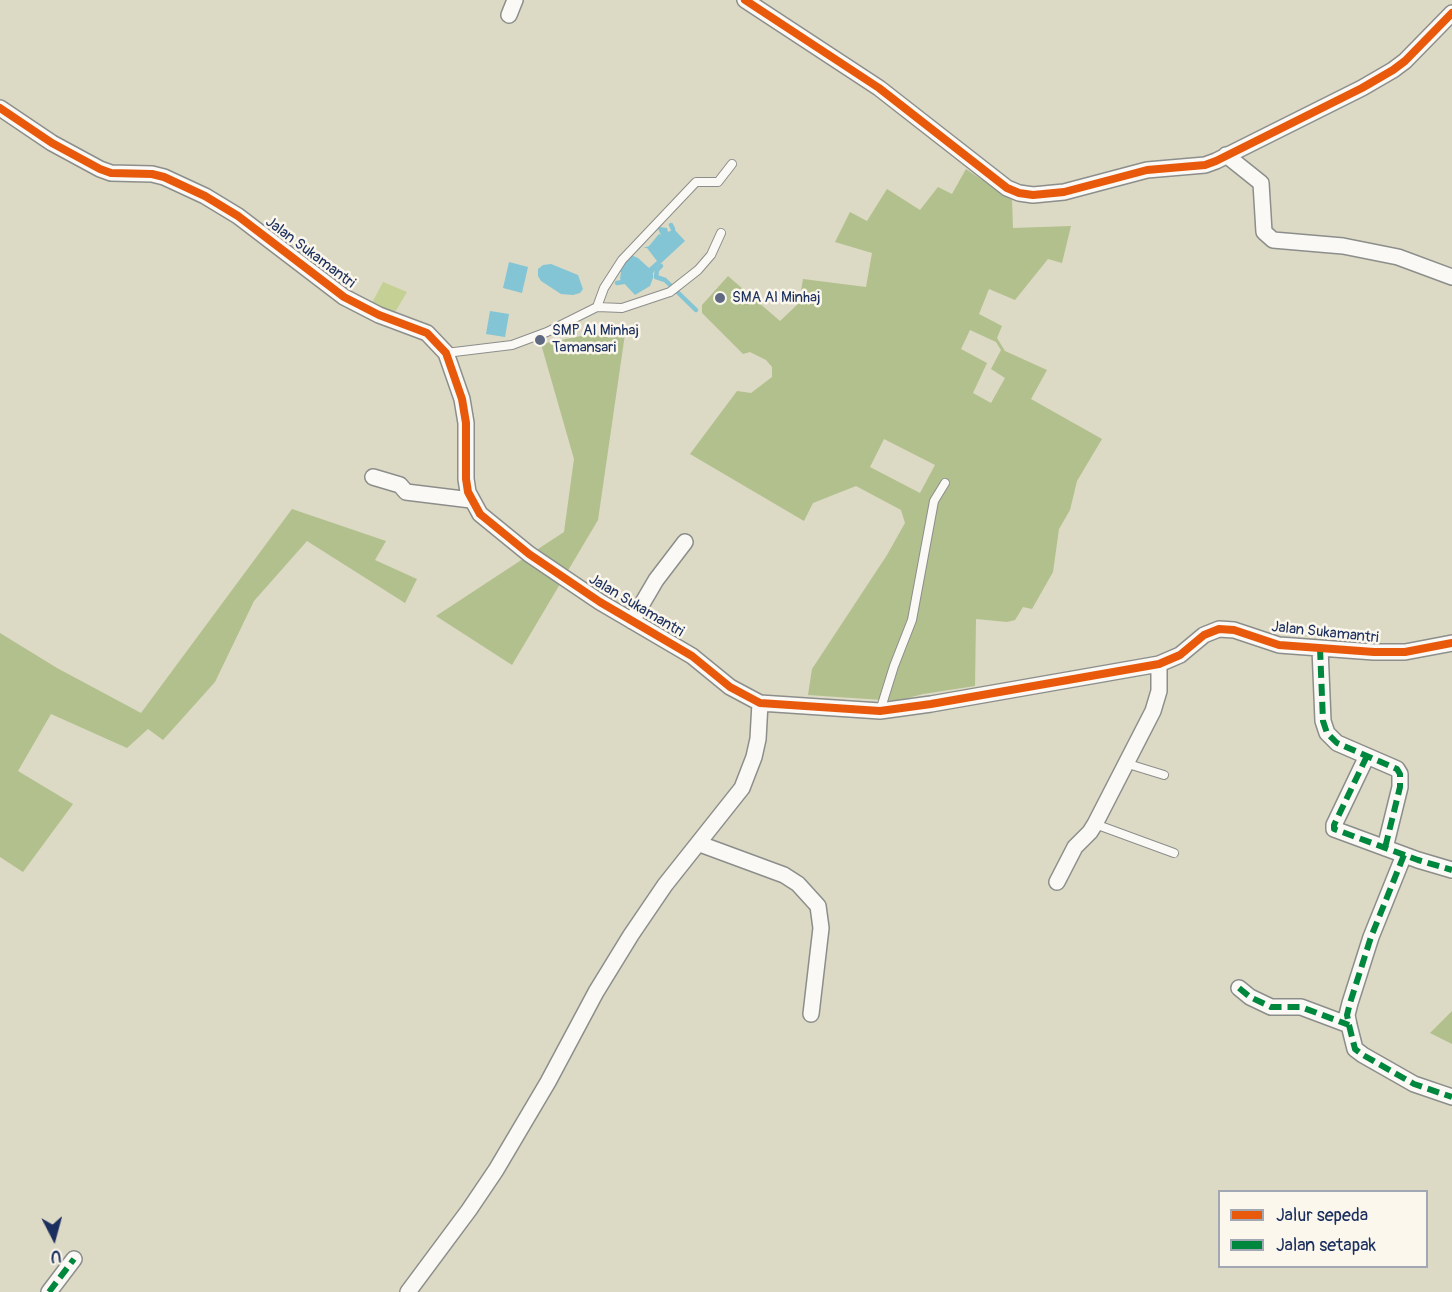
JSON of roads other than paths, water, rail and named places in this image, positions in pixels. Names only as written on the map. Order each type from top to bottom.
[{"type":"street","points":[[509,15],[516,0]]},
{"type":"street","points":[[745,0],[879,88],[1007,188],[1019,193],[1046,195],[1147,170],[1205,165],[1394,70],[1452,13]]},
{"type":"street","name":"Jalan Sukamantri","points":[[0,108],[52,143],[100,169],[126,175],[152,174],[164,177],[205,196],[238,216],[344,297],[379,315],[427,333],[446,353],[462,399],[466,423],[466,479],[471,500],[480,514],[529,554],[600,602],[692,656],[730,687],[760,703],[880,711],[931,705],[1159,664],[1180,655],[1204,635],[1219,629],[1234,630],[1279,645],[1390,653],[1452,643]]},
{"type":"street","points":[[1226,155],[1261,183],[1264,232],[1273,240],[1343,246],[1398,257],[1452,278]]},
{"type":"street","points":[[373,477],[400,485],[406,492],[471,500]]},
{"type":"street","points":[[632,621],[656,580],[685,542]]},
{"type":"street","points":[[1320,648],[1323,721],[1327,733],[1337,743],[1397,769],[1400,774],[1400,787],[1385,848]]},
{"type":"street","points":[[1057,882],[1075,847],[1095,824],[1156,703],[1160,678],[1159,664]]},
{"type":"street","points":[[408,1292],[496,1170],[548,1082],[596,992],[631,935],[665,885],[700,844],[742,788],[758,739],[760,703]]},
{"type":"street","points":[[1367,756],[1334,828],[1404,855],[1451,867]]},
{"type":"street","points":[[700,844],[784,875],[798,884],[818,906],[821,928],[811,1014]]},
{"type":"street","points":[[1404,855],[1371,937],[1347,1015],[1355,1049],[1363,1056],[1414,1084],[1452,1096]]},
{"type":"street","points":[[1239,988],[1250,997],[1271,1007],[1301,1007],[1349,1025]]},
{"type":"street","points":[[49,1292],[74,1259]]},
{"type":"lane","points":[[597,307],[604,288],[621,261],[696,182],[718,182],[732,164]]},
{"type":"lane","points":[[446,353],[512,345],[547,332],[597,307],[622,308],[673,290],[698,270],[711,255],[721,233]]},
{"type":"lane","points":[[880,711],[912,620],[934,501],[945,483]]},
{"type":"lane","points":[[1125,764],[1164,775]]},
{"type":"lane","points":[[1095,824],[1174,854]]},
{"type":"water","points":[[659,225],[667,228],[668,232],[674,229],[685,241],[658,266],[653,273],[650,286],[635,295],[620,279],[619,267],[631,255],[649,268],[657,261],[647,248],[643,248],[649,246],[659,234],[661,235],[657,227]]},
{"type":"water","points":[[509,262],[528,267],[522,293],[503,288]]},
{"type":"water","points":[[551,264],[578,275],[583,289],[580,293],[561,294],[541,281],[538,269],[543,265]]},
{"type":"water","points":[[490,311],[509,314],[505,337],[486,334]]},
{"type":"waterway","points":[[671,225],[673,229]]},
{"type":"waterway","points":[[661,266],[657,270],[656,277],[665,280],[696,310]]},
{"type":"waterway","points":[[617,283],[623,282]]},
{"type":"place","name":"SMA Al Minhaj","points":[[720,298]]},
{"type":"place","name":"SMP Al Minhaj Tamansari","points":[[540,340]]}]
